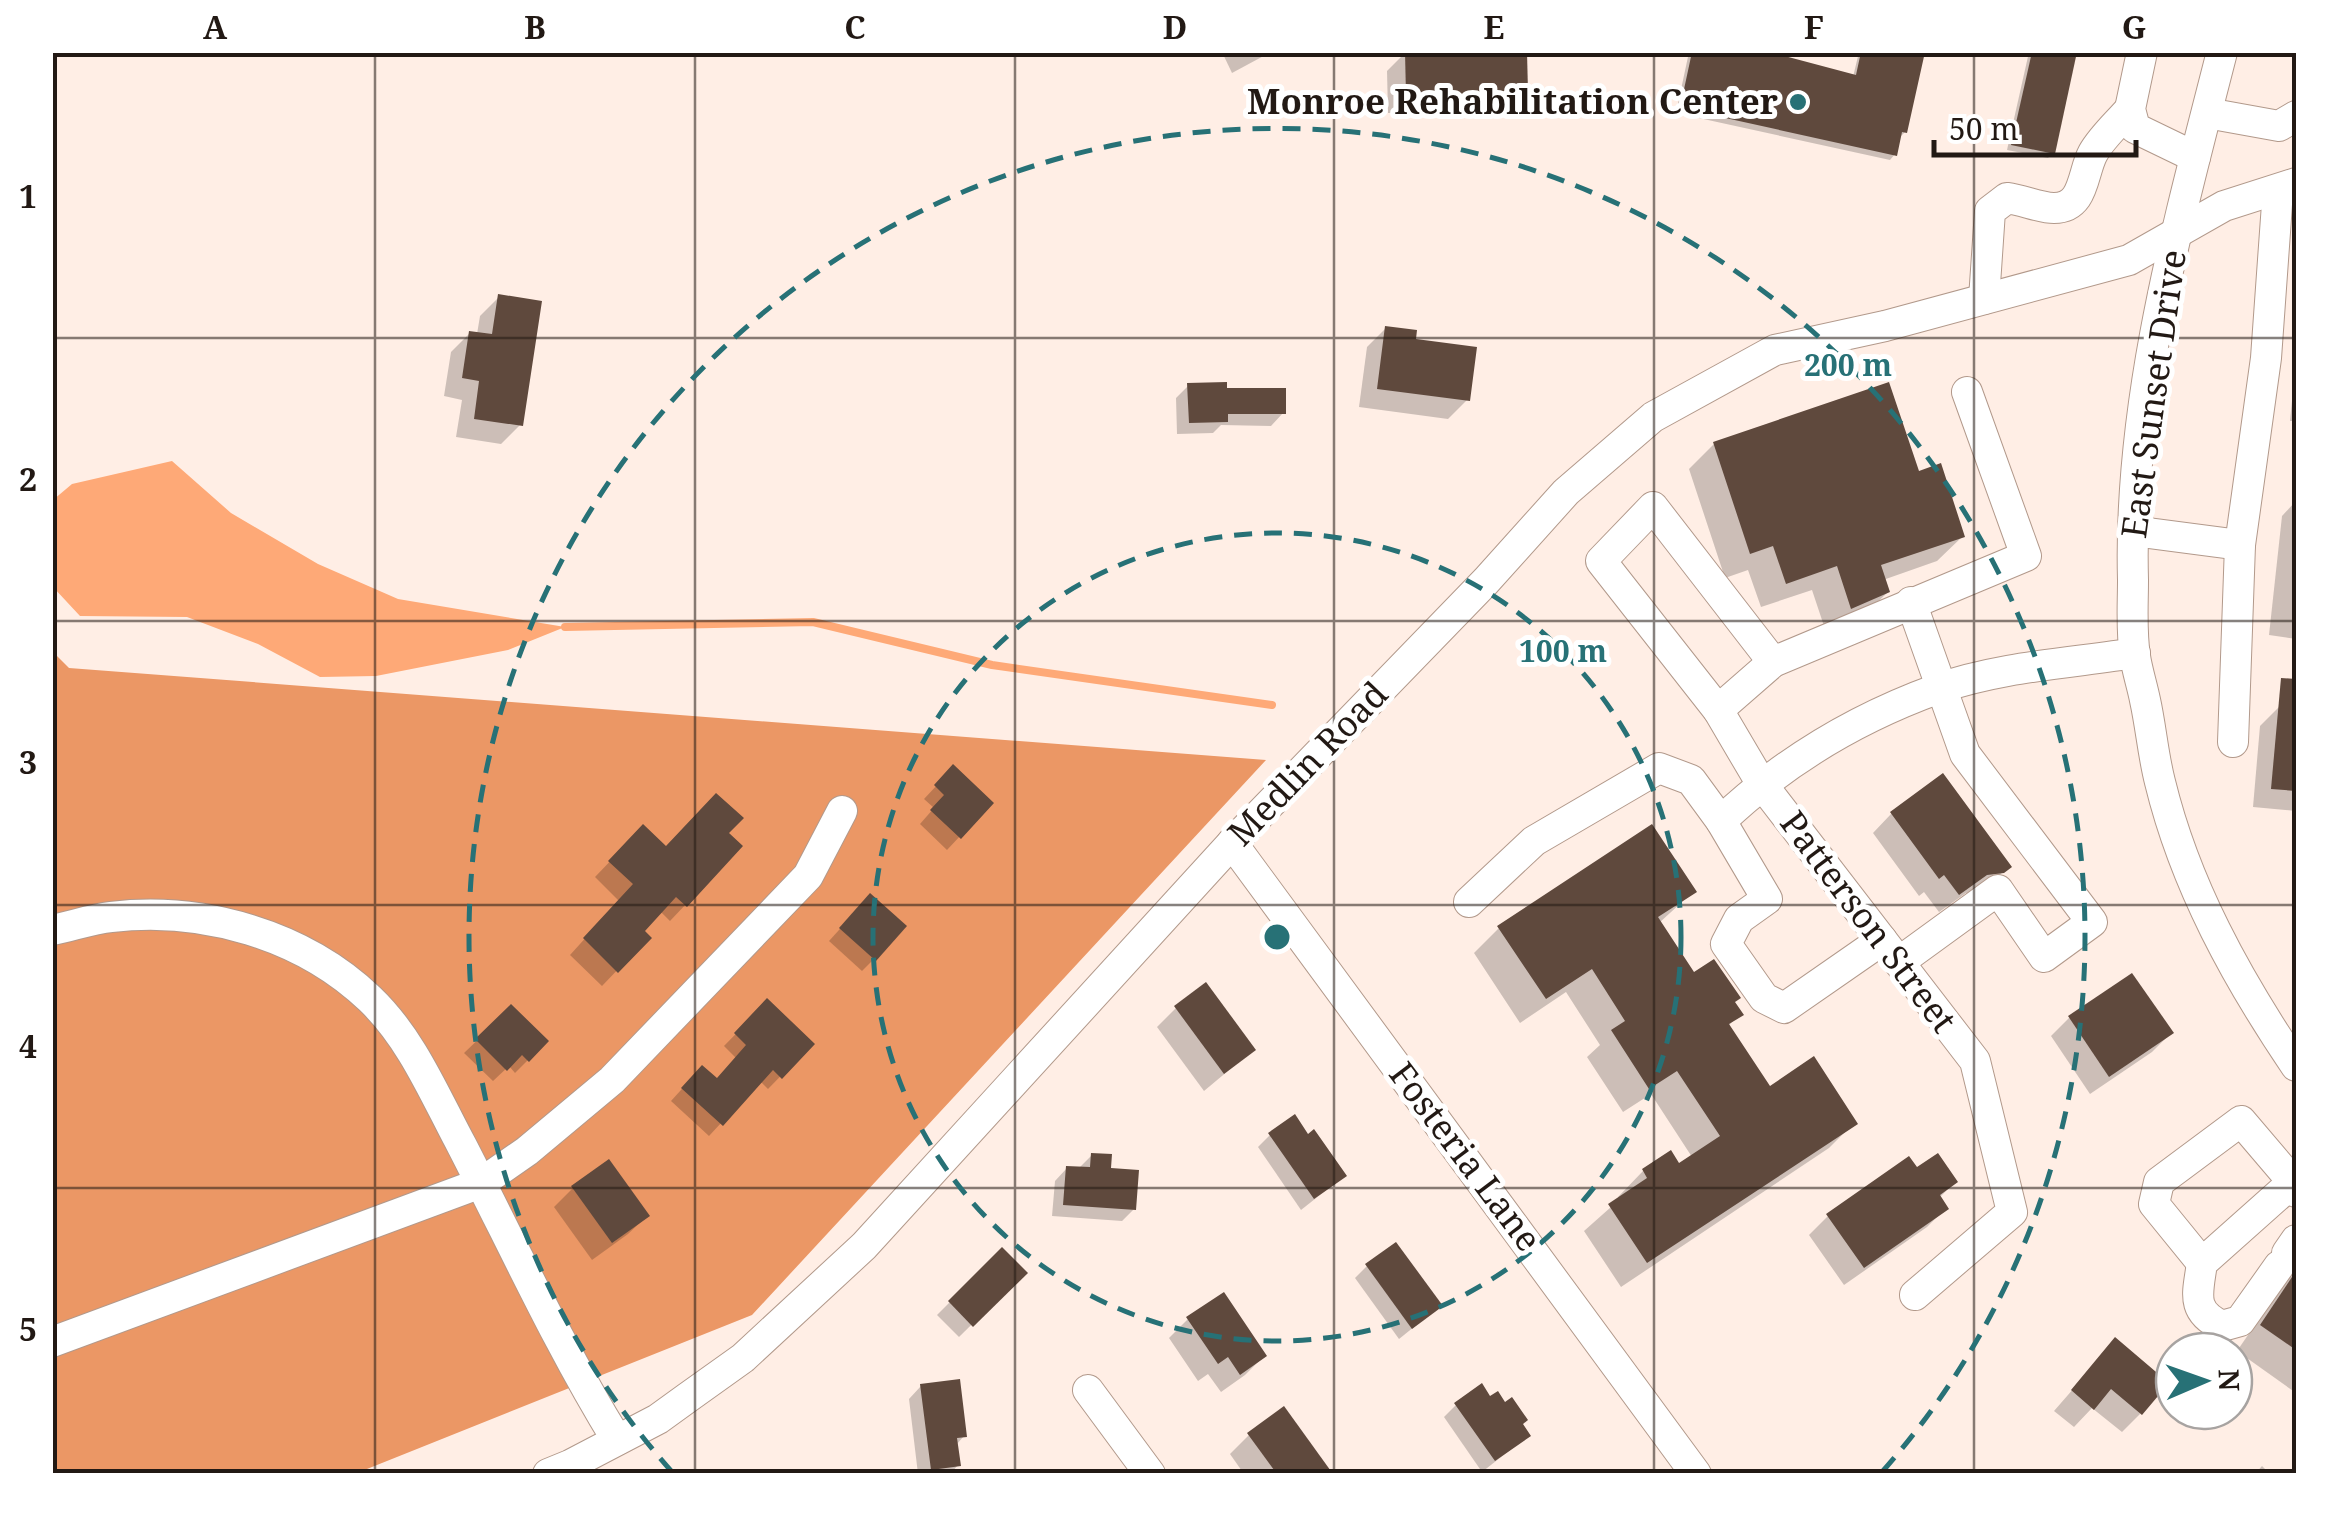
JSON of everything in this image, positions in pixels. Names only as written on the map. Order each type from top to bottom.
[{"type":"street","points":[[2142,52],[2130,109],[2135,128],[2195,157]]},
{"type":"street","name":"East Sunset Drive","points":[[2222,52],[2176,232],[2150,371],[2135,485],[2134,654],[2160,781],[2180,850],[2220,942],[2259,1012],[2296,1066]]},
{"type":"street","points":[[1984,299],[1990,211],[2007,198],[2052,208],[2068,206],[2081,192],[2093,152],[2130,109]]},
{"type":"street","points":[[2207,113],[2280,126],[2296,116]]},
{"type":"street","points":[[2233,742],[2240,545],[2287,187]]},
{"type":"street","name":"Medlin Road","points":[[548,1474],[658,1419],[743,1358],[864,1246],[1232,843],[1486,581],[1566,492],[1653,417],[1776,350],[1884,326],[2129,260],[2224,206],[2287,187]]},
{"type":"street","points":[[1718,710],[1773,662],[2026,556],[1967,392]]},
{"type":"street","name":"Patterson Street","points":[[1773,662],[1653,507],[1601,560],[1718,710],[1762,783],[1975,1062],[2012,1212],[1915,1295]]},
{"type":"street","points":[[2133,531],[2240,545]]},
{"type":"street","points":[[1469,902],[1534,841],[1659,768],[1691,780],[1767,898],[1739,920],[1726,944],[1764,998],[1784,1008],[1998,890],[2044,957],[2092,922],[1966,754],[1911,602]]},
{"type":"street","points":[[1720,821],[1762,783],[1854,726],[1939,688],[2018,670],[2134,654]]},
{"type":"street","points":[[52,1342],[481,1183],[528,1151],[612,1080],[808,876],[842,811]]},
{"type":"street","name":"Fosteria Lane","points":[[1232,843],[1696,1474]]},
{"type":"street","points":[[52,930],[111,917],[168,915],[242,926],[310,955],[370,999],[413,1052],[583,1384],[617,1440]]},
{"type":"street","points":[[2202,1263],[2154,1204],[2159,1182],[2240,1121],[2295,1187],[2202,1263],[2197,1300],[2207,1319],[2222,1326],[2240,1321],[2287,1253]]},
{"type":"street","points":[[1088,1390],[1150,1474]]},
{"type":"shaded area","points":[[172,461],[231,513],[318,564],[398,599],[565,627],[508,650],[376,676],[320,677],[258,644],[187,617],[80,616],[53,587],[53,500],[72,484]]},
{"type":"shaded area","points":[[52,651],[69,668],[1266,760],[752,1315],[357,1473],[53,1473]]},
{"type":"building","points":[[1405,52],[1527,52],[1528,92],[1406,95]]},
{"type":"building","name":"Monroe Rehabilitation Center","points":[[1692,52],[1770,52],[1856,75],[1861,52],[1925,52],[1907,133],[1902,132],[1897,156],[1680,108]]},
{"type":"building","points":[[2032,52],[2077,52],[2055,154],[2011,145]]},
{"type":"building","points":[[498,294],[542,301],[523,426],[474,419],[479,381],[462,378],[469,331],[492,334]]},
{"type":"building","points":[[1385,326],[1417,330],[1416,339],[1477,347],[1470,401],[1377,389]]},
{"type":"building","points":[[1227,382],[1227,388],[1286,388],[1286,414],[1228,414],[1228,422],[1189,423],[1187,383]]},
{"type":"building","points":[[1889,382],[1919,471],[1941,463],[1965,537],[1881,565],[1890,592],[1851,609],[1837,566],[1786,584],[1773,546],[1750,554],[1713,442]]},
{"type":"building","points":[[2281,678],[2296,679],[2296,791],[2271,789]]},
{"type":"building","points":[[953,764],[994,803],[961,839],[930,810],[944,795],[934,785]]},
{"type":"building","points":[[1943,773],[2012,867],[2004,873],[1987,875],[1959,895],[1944,875],[1939,879],[1890,812]]},
{"type":"building","points":[[716,793],[744,818],[729,833],[743,846],[687,907],[676,897],[645,931],[652,938],[618,973],[583,938],[633,884],[608,861],[643,824],[666,846]]},
{"type":"building","points":[[1652,824],[1697,892],[1658,917],[1694,972],[1714,959],[1741,998],[1735,1002],[1744,1015],[1729,1024],[1770,1086],[1814,1056],[1858,1124],[1647,1263],[1608,1204],[1647,1178],[1642,1169],[1671,1150],[1679,1163],[1720,1136],[1677,1071],[1649,1089],[1611,1030],[1625,1021],[1592,969],[1546,999],[1497,926]]},
{"type":"building","points":[[870,893],[907,926],[876,961],[839,928]]},
{"type":"building","points":[[2132,973],[2174,1033],[2109,1077],[2068,1016]]},
{"type":"building","points":[[1206,982],[1256,1050],[1224,1074],[1174,1006]]},
{"type":"building","points":[[767,998],[815,1044],[782,1079],[773,1070],[723,1126],[681,1088],[702,1065],[717,1078],[746,1045],[734,1033]]},
{"type":"building","points":[[511,1004],[549,1041],[529,1062],[522,1055],[507,1071],[475,1039]]},
{"type":"building","points":[[1295,1114],[1308,1134],[1314,1129],[1347,1176],[1314,1199],[1268,1133]]},
{"type":"building","points":[[1091,1153],[1112,1154],[1111,1168],[1139,1170],[1136,1210],[1063,1205],[1066,1166],[1090,1167]]},
{"type":"building","points":[[1938,1153],[1958,1182],[1940,1195],[1949,1209],[1864,1268],[1826,1214],[1909,1156],[1917,1167]]},
{"type":"building","points":[[609,1159],[650,1216],[612,1243],[571,1186]]},
{"type":"building","points":[[1396,1242],[1443,1306],[1412,1329],[1365,1264]]},
{"type":"building","points":[[1002,1247],[1028,1273],[973,1327],[948,1301]]},
{"type":"building","points":[[2296,1271],[2296,1350],[2260,1325]]},
{"type":"building","points":[[1224,1292],[1267,1356],[1240,1375],[1228,1357],[1218,1364],[1186,1317]]},
{"type":"building","points":[[2115,1337],[2154,1370],[2154,1401],[2142,1415],[2111,1389],[2094,1410],[2071,1390]]},
{"type":"building","points":[[960,1379],[967,1437],[957,1438],[961,1466],[931,1470],[920,1384]]},
{"type":"building","points":[[1482,1383],[1490,1396],[1498,1391],[1505,1402],[1512,1397],[1528,1420],[1523,1424],[1531,1436],[1495,1461],[1454,1403]]},
{"type":"building","points":[[1284,1406],[1333,1474],[1277,1474],[1247,1433]]},
{"type":"waterway","points":[[565,627],[813,622],[992,665],[1272,705]]},
{"type":"place","name":"Monroe Rehabilitation Center","points":[[1798,102]]}]
